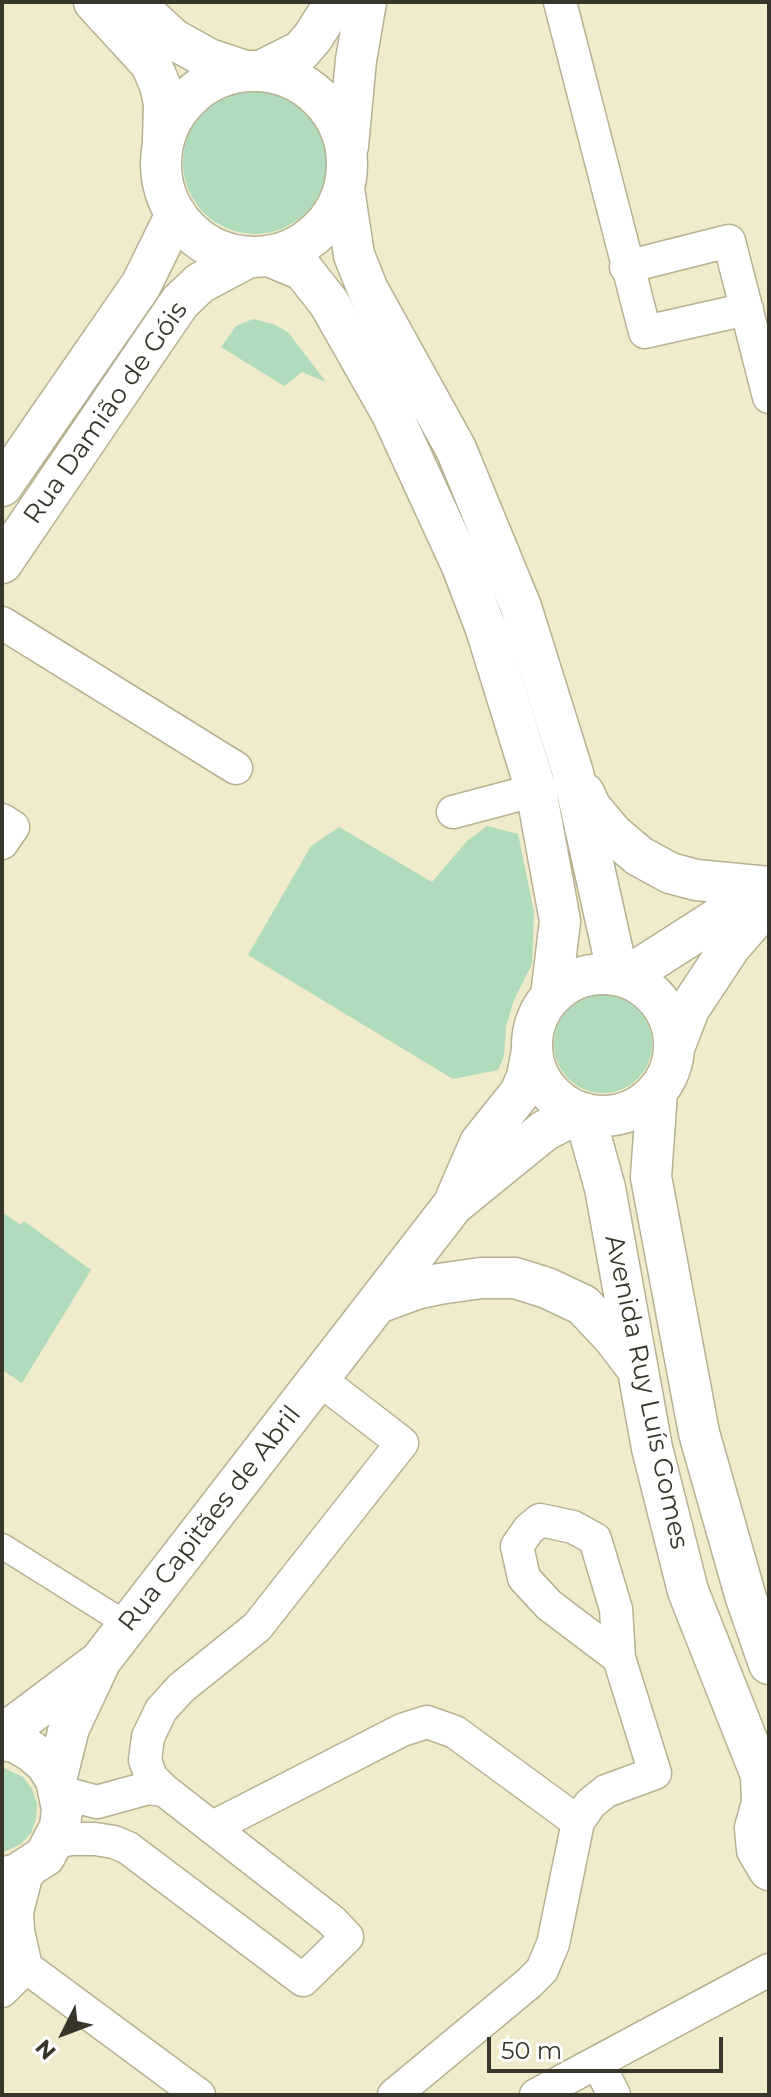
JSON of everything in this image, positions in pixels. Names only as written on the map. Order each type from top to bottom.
[{"type":"street","points":[[94,2],[151,64],[160,85],[164,103],[163,181],[176,214],[190,231],[208,244],[228,253],[288,262],[310,276],[329,303],[391,412],[462,566],[486,629],[536,790],[560,921],[551,996]]},
{"type":"street","points":[[133,2],[173,39],[209,59],[287,76],[310,89],[329,108],[342,132],[354,255],[363,278],[456,449],[498,546],[537,656],[573,773],[622,976]]},
{"type":"street","points":[[162,146],[172,118],[191,95],[216,78],[253,71],[301,51],[335,2]]},
{"type":"street","points":[[259,256],[287,251],[312,237],[332,215],[345,173],[356,60],[366,2]]},
{"type":"street","points":[[560,2],[645,332],[747,309]]},
{"type":"street","name":"Rua Damião de Góis","points":[[2,486],[141,285],[176,214]]},
{"type":"street","points":[[626,267],[729,241],[769,397]]},
{"type":"street","name":"Rua Damião de Góis","points":[[5,553],[180,302],[200,283],[259,256]]},
{"type":"street","points":[[2,623],[236,768]]},
{"type":"street","points":[[573,773],[591,808],[613,834],[639,856],[670,873],[696,880],[769,888]]},
{"type":"street","points":[[453,812],[536,790]]},
{"type":"street","points":[[2,820],[13,827],[2,843]]},
{"type":"street","points":[[622,976],[769,888]]},
{"type":"street","points":[[674,1048],[671,1025],[662,1005],[646,988],[622,976],[600,974],[582,976],[565,984],[551,996],[535,1021],[532,1050],[539,1077],[547,1088],[556,1098],[582,1113],[604,1116],[624,1113],[642,1105],[657,1092],[669,1071],[689,1009],[730,947],[769,902]]},
{"type":"street","name":"Rua Capitães de Abril","points":[[453,1205],[480,1143],[520,1093],[527,1077],[532,1050]]},
{"type":"street","name":"Avenida Ruy Luís Gomes","points":[[657,1092],[651,1177],[699,1433],[746,1598],[769,1664]]},
{"type":"street","name":"Rua Capitães de Abril","points":[[30,1862],[60,1827],[62,1809],[58,1786],[69,1728],[101,1660],[453,1205],[544,1131],[582,1113]]},
{"type":"street","name":"Avenida Ruy Luís Gomes","points":[[582,1113],[605,1188],[652,1448],[688,1591],[761,1775],[766,1798],[755,1828],[755,1840],[769,1870]]},
{"type":"street","points":[[378,1303],[439,1284],[481,1278],[515,1278],[547,1288],[583,1305],[638,1370]]},
{"type":"street","name":"Rua Capitães de Abril","points":[[164,1790],[151,1777],[145,1760],[148,1737],[161,1710],[181,1688],[257,1627],[402,1443],[319,1379]]},
{"type":"street","points":[[2,1546],[128,1625]]},
{"type":"street","points":[[394,2095],[542,1970],[553,1944],[578,1822],[590,1804],[606,1791],[655,1773],[619,1658]]},
{"type":"street","name":"Rua Capitães de Abril","points":[[2,1738],[101,1660]]},
{"type":"street","points":[[213,1827],[402,1730],[427,1722],[455,1732],[578,1822]]},
{"type":"street","points":[[2,1738],[31,1751],[46,1764],[58,1786],[97,1802],[148,1788],[164,1790],[332,1921],[347,1937],[303,1980],[128,1848],[114,1842],[71,1839],[30,1862],[17,1912],[14,1960],[2,1991]]},
{"type":"street","points":[[124,1796],[117,1805],[114,1818],[116,1829],[128,1848]]},
{"type":"street","points":[[14,1960],[199,2095]]},
{"type":"street","points":[[536,2095],[769,1970]]},
{"type":"street","points":[[598,2063],[614,2095]]},
{"type":"green space","points":[[255,90],[283,95],[306,111],[322,134],[327,162],[322,190],[306,213],[283,229],[255,234],[227,229],[204,213],[188,190],[183,162],[188,134],[204,111],[227,95]]},
{"type":"green space","points":[[253,319],[288,332],[326,382],[302,372],[284,386],[221,347],[236,326]]},
{"type":"green space","points":[[487,826],[518,834],[534,912],[532,964],[514,1000],[506,1026],[504,1056],[498,1070],[453,1079],[248,955],[311,846],[339,827],[432,882],[467,841]]},
{"type":"green space","points":[[603,995],[622,999],[637,1010],[648,1025],[652,1044],[648,1063],[637,1078],[622,1089],[603,1093],[584,1089],[569,1078],[558,1063],[554,1044],[558,1025],[569,1010],[584,999]]},
{"type":"green space","points":[[2,1212],[21,1225],[24,1221],[91,1270],[22,1383],[2,1370]]},
{"type":"green space","points":[[2,1767],[23,1777],[32,1789],[37,1804],[31,1833],[21,1844],[2,1853]]}]
